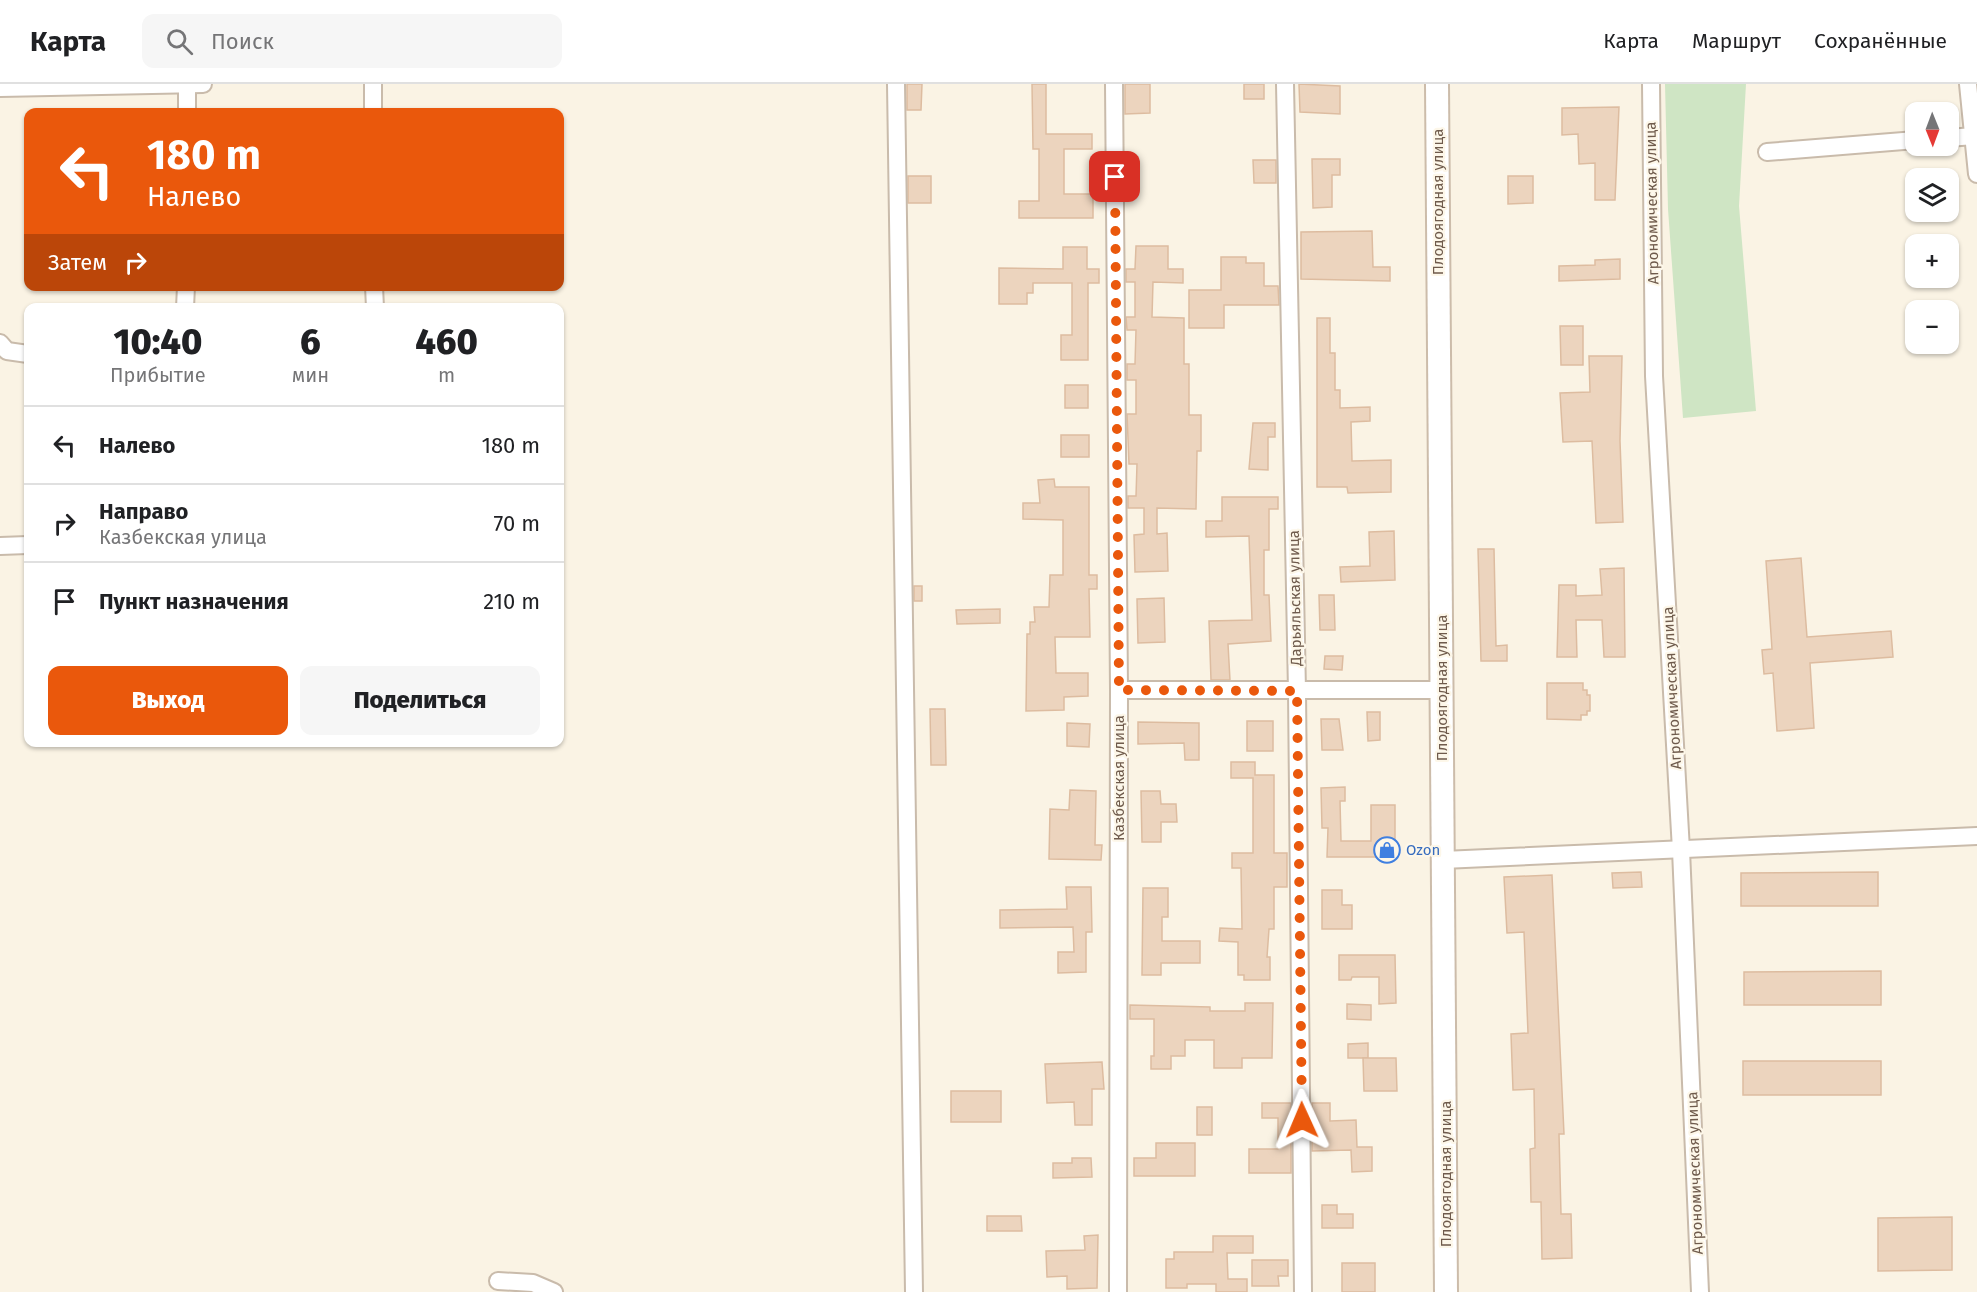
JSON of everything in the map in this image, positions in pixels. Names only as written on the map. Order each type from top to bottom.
[{"type":"street","points":[[373,84],[373,108]]},
{"type":"street","points":[[896,84],[914,1292]]},
{"type":"street","name":"Казбекская улица","points":[[1114,84],[1119,690],[1118,1292]]},
{"type":"street","name":"Дарьяльская улица","points":[[1285,84],[1297,691],[1304,1292]]},
{"type":"street","name":"Плодоягодная улица","points":[[1437,84],[1446,1292]]},
{"type":"street","name":"Агрономическая улица","points":[[1651,84],[1654,376],[1682,850],[1700,1292]]},
{"type":"street","points":[[1968,84],[1977,174]]},
{"type":"street","points":[[0,88],[192,85],[188,108]]},
{"type":"street","points":[[1959,137],[1974,136]]},
{"type":"street","points":[[1767,152],[1905,141]]},
{"type":"street","points":[[0,343],[7,351],[24,353]]},
{"type":"street","points":[[0,546],[24,545]]},
{"type":"street","points":[[1119,690],[1442,690]]},
{"type":"street","points":[[1443,860],[1977,836]]},
{"type":"street","points":[[498,1281],[533,1283],[554,1292]]},
{"type":"green space","points":[[1665,84],[1746,84],[1739,206],[1756,411],[1683,418],[1668,209]]},
{"type":"building","points":[[907,84],[922,84],[921,110],[907,110]]},
{"type":"building","points":[[1032,84],[1046,84],[1046,134],[1092,134],[1092,149],[1064,149],[1064,194],[1093,194],[1093,218],[1019,218],[1019,201],[1039,201],[1039,149],[1033,149]]},
{"type":"building","points":[[1125,84],[1150,84],[1150,113],[1125,114]]},
{"type":"building","points":[[1244,84],[1264,84],[1264,99],[1244,99]]},
{"type":"building","points":[[1299,84],[1340,86],[1340,114],[1300,112]]},
{"type":"building","points":[[1619,107],[1615,200],[1595,200],[1595,163],[1579,164],[1578,134],[1562,135],[1562,108]]},
{"type":"building","points":[[1312,159],[1340,159],[1340,175],[1332,175],[1332,207],[1313,208]]},
{"type":"building","points":[[1253,160],[1276,160],[1276,183],[1254,183]]},
{"type":"building","points":[[908,176],[931,176],[931,203],[908,203]]},
{"type":"building","points":[[1508,176],[1533,176],[1533,203],[1508,204]]},
{"type":"building","points":[[1372,231],[1373,267],[1390,267],[1390,281],[1301,279],[1301,232]]},
{"type":"building","points":[[1136,246],[1168,246],[1168,269],[1183,269],[1183,283],[1153,282],[1152,317],[1184,318],[1184,364],[1189,364],[1189,415],[1201,415],[1201,451],[1197,451],[1196,509],[1157,508],[1157,534],[1167,533],[1168,571],[1135,572],[1134,535],[1144,534],[1144,508],[1128,508],[1128,496],[1136,496],[1137,464],[1129,464],[1127,414],[1136,414],[1136,380],[1127,380],[1127,364],[1135,364],[1136,330],[1127,330],[1126,317],[1135,317],[1135,282],[1126,282],[1126,269],[1135,269]]},
{"type":"building","points":[[1063,247],[1087,247],[1087,269],[1099,269],[1099,283],[1088,283],[1088,360],[1061,360],[1061,335],[1072,335],[1072,283],[1033,283],[1033,293],[1027,293],[1027,304],[999,304],[999,268],[1063,269]]},
{"type":"building","points":[[1221,257],[1246,257],[1246,263],[1264,263],[1264,286],[1278,286],[1279,305],[1224,305],[1224,328],[1189,328],[1189,290],[1221,290]]},
{"type":"building","points":[[1620,259],[1620,279],[1559,281],[1559,266],[1595,265],[1595,260]]},
{"type":"building","points":[[1317,318],[1330,318],[1330,353],[1335,353],[1335,390],[1340,390],[1340,408],[1370,407],[1370,421],[1351,422],[1352,461],[1391,460],[1391,492],[1348,493],[1347,487],[1317,487]]},
{"type":"building","points":[[1560,326],[1583,326],[1583,365],[1561,365]]},
{"type":"building","points":[[1589,356],[1622,356],[1620,441],[1623,522],[1596,523],[1592,441],[1563,442],[1560,393],[1590,392]]},
{"type":"building","points":[[1065,385],[1088,385],[1088,408],[1065,408]]},
{"type":"building","points":[[1253,423],[1275,423],[1275,437],[1268,437],[1268,470],[1249,469]]},
{"type":"building","points":[[1061,435],[1089,435],[1089,457],[1061,457]]},
{"type":"building","points":[[1054,479],[1055,487],[1089,487],[1089,575],[1097,575],[1097,589],[1089,589],[1090,637],[1055,637],[1056,673],[1088,673],[1088,696],[1064,697],[1064,710],[1026,711],[1027,634],[1030,634],[1030,622],[1035,622],[1034,607],[1049,607],[1050,575],[1063,575],[1063,520],[1023,519],[1023,503],[1040,503],[1038,480]]},
{"type":"building","points":[[1222,497],[1278,497],[1278,509],[1269,509],[1269,550],[1264,550],[1264,595],[1269,595],[1271,641],[1228,644],[1230,680],[1211,680],[1209,621],[1252,620],[1249,536],[1206,537],[1206,521],[1222,521]]},
{"type":"building","points":[[1394,531],[1395,580],[1341,582],[1340,567],[1370,566],[1369,532]]},
{"type":"building","points":[[1478,549],[1494,549],[1496,646],[1507,645],[1507,661],[1481,661]]},
{"type":"building","points":[[1801,558],[1807,637],[1891,631],[1893,657],[1810,663],[1814,728],[1777,731],[1773,673],[1764,674],[1762,650],[1772,649],[1766,561]]},
{"type":"building","points":[[1624,568],[1625,657],[1604,657],[1602,620],[1576,620],[1577,657],[1557,657],[1559,585],[1576,585],[1576,596],[1602,595],[1600,569]]},
{"type":"building","points":[[914,586],[922,586],[922,601],[914,601]]},
{"type":"building","points":[[1319,595],[1334,595],[1335,630],[1320,630]]},
{"type":"building","points":[[1164,598],[1165,642],[1138,643],[1137,599]]},
{"type":"building","points":[[1000,609],[1000,623],[957,624],[956,610]]},
{"type":"building","points":[[1325,656],[1343,656],[1342,670],[1324,669]]},
{"type":"building","points":[[1547,683],[1583,683],[1583,690],[1587,690],[1587,695],[1590,695],[1590,711],[1587,711],[1587,715],[1581,715],[1581,720],[1547,719]]},
{"type":"building","points":[[930,709],[945,709],[946,765],[931,765]]},
{"type":"building","points":[[1367,712],[1380,712],[1380,740],[1368,741]]},
{"type":"building","points":[[1321,719],[1339,719],[1343,750],[1322,750]]},
{"type":"building","points":[[1247,721],[1273,721],[1273,751],[1247,751]]},
{"type":"building","points":[[1138,722],[1199,723],[1199,760],[1185,760],[1184,743],[1138,744]]},
{"type":"building","points":[[1067,723],[1090,724],[1089,747],[1067,746]]},
{"type":"building","points":[[1231,762],[1255,762],[1255,775],[1274,775],[1274,853],[1287,853],[1287,887],[1274,887],[1274,929],[1269,929],[1267,957],[1270,957],[1270,980],[1244,980],[1244,975],[1238,975],[1238,942],[1219,941],[1220,928],[1242,929],[1241,868],[1232,868],[1232,853],[1253,853],[1253,778],[1231,778]]},
{"type":"building","points":[[1345,787],[1345,801],[1340,801],[1341,841],[1371,841],[1371,805],[1395,805],[1395,857],[1327,857],[1328,828],[1322,828],[1321,788]]},
{"type":"building","points":[[1070,790],[1096,791],[1095,845],[1102,845],[1101,860],[1049,859],[1050,809],[1069,810]]},
{"type":"building","points":[[1141,791],[1160,791],[1161,804],[1176,804],[1177,822],[1161,822],[1161,842],[1142,842]]},
{"type":"building","points":[[1641,872],[1642,887],[1613,888],[1612,873]]},
{"type":"building","points":[[1878,872],[1878,906],[1741,906],[1741,873]]},
{"type":"building","points":[[1552,875],[1564,1134],[1559,1134],[1561,1214],[1571,1214],[1572,1258],[1542,1259],[1541,1202],[1531,1202],[1530,1149],[1535,1148],[1534,1089],[1513,1090],[1511,1034],[1528,1033],[1524,932],[1507,933],[1504,877]]},
{"type":"building","points":[[1066,887],[1091,887],[1092,932],[1086,932],[1086,972],[1058,973],[1058,952],[1074,952],[1073,927],[1000,928],[1000,910],[1067,909]]},
{"type":"building","points":[[1143,888],[1168,888],[1168,917],[1162,917],[1162,941],[1200,941],[1200,963],[1161,963],[1161,975],[1142,975]]},
{"type":"building","points":[[1322,890],[1342,890],[1342,905],[1352,905],[1352,929],[1322,929]]},
{"type":"building","points":[[1339,955],[1395,955],[1396,1003],[1379,1004],[1379,977],[1352,977],[1351,980],[1339,980]]},
{"type":"building","points":[[1881,971],[1881,1005],[1744,1005],[1744,972]]},
{"type":"building","points":[[1245,1003],[1273,1003],[1272,1058],[1242,1058],[1242,1068],[1214,1068],[1214,1040],[1185,1040],[1185,1056],[1171,1056],[1171,1069],[1151,1069],[1151,1056],[1154,1056],[1154,1019],[1130,1019],[1130,1005],[1210,1007],[1210,1011],[1245,1011]]},
{"type":"building","points":[[1347,1004],[1371,1005],[1371,1020],[1347,1019]]},
{"type":"building","points":[[1368,1043],[1368,1058],[1348,1058],[1348,1044]]},
{"type":"building","points":[[1363,1058],[1396,1058],[1397,1091],[1364,1091]]},
{"type":"building","points":[[1743,1061],[1881,1061],[1881,1095],[1743,1095]]},
{"type":"building","points":[[1102,1062],[1104,1089],[1092,1089],[1092,1125],[1075,1125],[1074,1102],[1047,1103],[1045,1064]]},
{"type":"building","points":[[951,1091],[1001,1091],[1001,1122],[951,1122]]},
{"type":"building","points":[[1262,1103],[1291,1103],[1291,1173],[1249,1173],[1249,1149],[1278,1149],[1278,1118],[1262,1118]]},
{"type":"building","points":[[1312,1103],[1330,1103],[1330,1121],[1356,1120],[1357,1147],[1372,1147],[1372,1171],[1352,1172],[1351,1150],[1312,1151]]},
{"type":"building","points":[[1197,1107],[1212,1107],[1212,1135],[1197,1135]]},
{"type":"building","points":[[1156,1143],[1195,1143],[1195,1176],[1134,1176],[1134,1158],[1156,1158]]},
{"type":"building","points":[[1072,1158],[1091,1158],[1092,1177],[1053,1178],[1053,1163],[1072,1163]]},
{"type":"building","points":[[1322,1205],[1337,1205],[1337,1214],[1353,1214],[1353,1228],[1322,1228]]},
{"type":"building","points":[[987,1216],[1021,1216],[1022,1231],[987,1231]]},
{"type":"building","points":[[1952,1217],[1952,1270],[1878,1271],[1878,1218]]},
{"type":"building","points":[[1098,1235],[1097,1288],[1067,1289],[1067,1276],[1047,1277],[1046,1251],[1085,1250],[1084,1236]]},
{"type":"building","points":[[1213,1236],[1253,1236],[1253,1253],[1227,1253],[1228,1279],[1247,1279],[1247,1292],[1216,1292],[1216,1284],[1187,1284],[1187,1288],[1166,1288],[1166,1259],[1174,1259],[1174,1252],[1213,1252]]},
{"type":"building","points":[[1252,1260],[1288,1260],[1288,1276],[1278,1276],[1279,1286],[1252,1286]]},
{"type":"building","points":[[1342,1263],[1375,1263],[1375,1292],[1342,1292]]},
{"type":"place","name":"Ozon","points":[[1387,850]]},
{"type":"route","points":[[1115,177],[1119,690],[1297,691],[1302,1120]]}]
